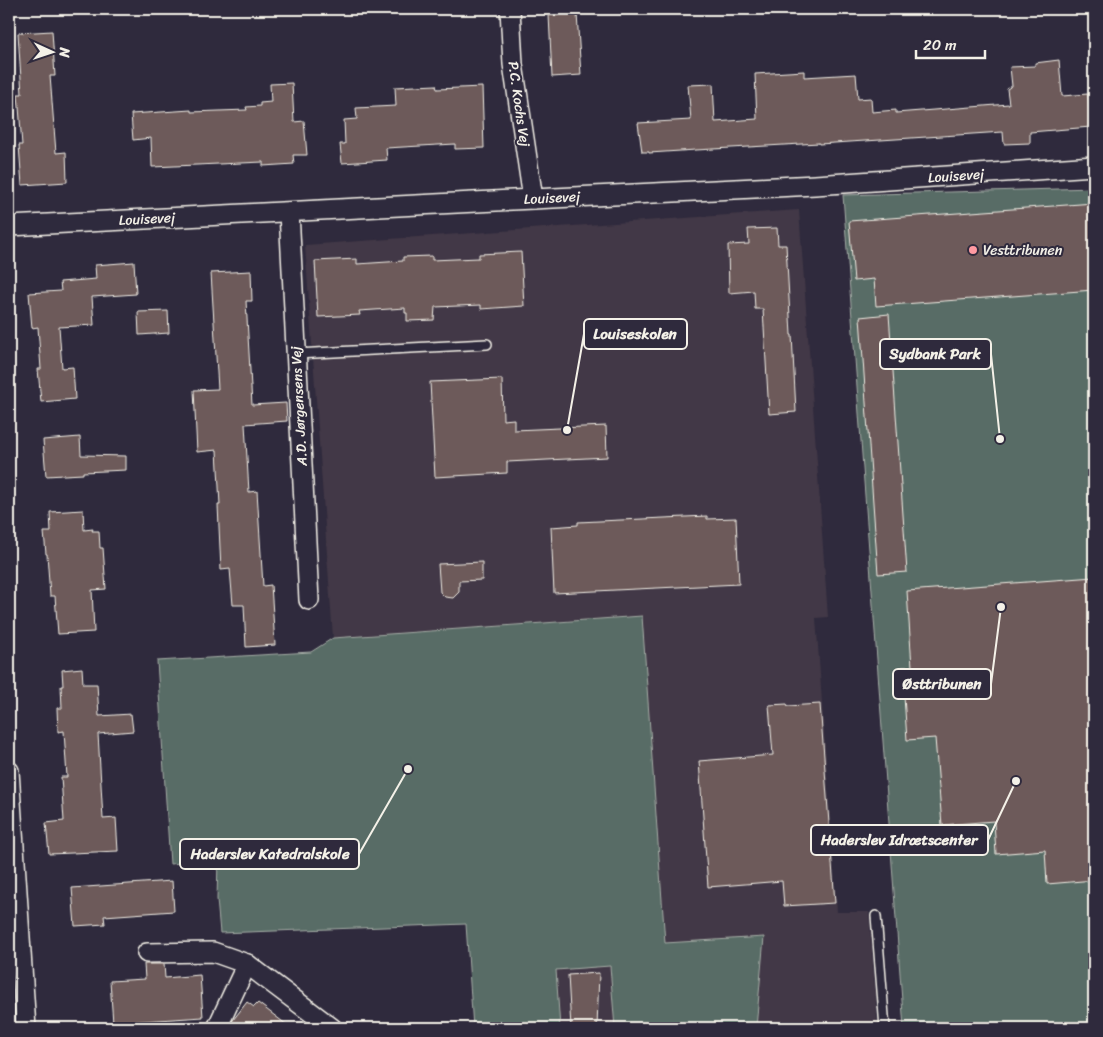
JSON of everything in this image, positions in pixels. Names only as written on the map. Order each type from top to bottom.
[{"type":"street","name":"P.C. Kochs Vej","points":[[510,9],[513,64],[533,199]]},
{"type":"street","name":"Louisevej","points":[[9,226],[815,185],[1094,166]]},
{"type":"street","name":"A.D. Jørgensens Vej","points":[[289,212],[309,600]]},
{"type":"street","points":[[9,771],[14,925],[26,1028]]},
{"type":"street","points":[[147,953],[213,952],[247,964],[332,1028]]},
{"type":"street","points":[[217,1028],[247,964]]},
{"type":"lane","points":[[296,354],[487,344]]},
{"type":"lane","points":[[876,916],[885,1028]]},
{"type":"shaded area","points":[[799,210],[828,617],[816,618],[837,912],[869,912],[878,1028],[498,1028],[489,883],[217,899],[218,860],[170,864],[157,661],[645,661],[641,616],[333,638],[305,245]]},
{"type":"green space","points":[[1094,188],[1094,1028],[904,1028],[843,195]]},
{"type":"green space","points":[[642,616],[665,943],[764,937],[756,1028],[615,1028],[610,966],[556,970],[560,1028],[473,1028],[466,924],[220,933],[217,899],[218,860],[170,864],[157,661],[311,652],[333,638]]},
{"type":"building","points":[[577,14],[581,75],[552,77],[549,15]]},
{"type":"building","points":[[52,31],[55,76],[50,76],[56,153],[66,152],[67,182],[22,185],[19,145],[22,145],[18,94],[22,94],[18,33]]},
{"type":"building","points":[[1059,60],[1062,96],[1088,94],[1091,127],[1030,132],[1030,143],[1004,144],[1003,132],[819,144],[642,152],[638,123],[691,120],[688,85],[713,84],[715,122],[757,119],[755,74],[804,71],[804,77],[856,74],[858,99],[871,98],[872,112],[896,110],[896,113],[1009,104],[1007,89],[1012,86],[1010,67],[1035,66],[1035,63]]},
{"type":"building","points":[[292,83],[294,122],[304,121],[307,155],[293,155],[294,164],[263,166],[263,162],[152,167],[151,138],[133,140],[131,114],[191,110],[191,112],[247,110],[246,107],[260,106],[260,103],[271,102],[270,84]]},
{"type":"building","points":[[436,85],[437,89],[482,87],[484,148],[455,149],[455,144],[386,148],[387,160],[342,163],[340,144],[345,144],[344,120],[357,119],[356,108],[396,106],[395,87]]},
{"type":"building","name":"Vesttribunen","points":[[1094,203],[1094,290],[876,306],[874,279],[854,281],[849,221]]},
{"type":"building","points":[[777,228],[778,245],[786,245],[796,412],[769,414],[763,309],[755,309],[754,291],[729,293],[728,245],[749,244],[748,229]]},
{"type":"building","points":[[521,252],[524,306],[481,309],[481,305],[435,307],[434,320],[407,321],[405,308],[359,311],[360,315],[318,317],[315,261],[357,259],[357,264],[403,261],[403,257],[432,256],[432,260],[479,258],[479,254]]},
{"type":"building","points":[[134,262],[136,294],[92,297],[94,325],[59,327],[62,368],[73,367],[75,399],[41,402],[38,369],[41,369],[38,327],[32,328],[29,293],[61,291],[60,282],[96,279],[95,265]]},
{"type":"building","points":[[251,271],[252,301],[246,301],[252,405],[286,403],[287,421],[245,424],[249,492],[257,491],[263,586],[271,585],[275,645],[246,647],[244,605],[233,605],[230,569],[221,570],[217,450],[197,452],[194,390],[218,389],[211,273]]},
{"type":"building","points":[[168,311],[169,333],[139,335],[138,312]]},
{"type":"building","points":[[889,314],[907,572],[878,574],[860,317]]},
{"type":"building","points":[[502,379],[503,420],[514,419],[514,430],[606,426],[607,457],[507,462],[507,473],[435,477],[430,382]]},
{"type":"building","points":[[80,437],[81,455],[126,456],[126,470],[46,476],[43,440]]},
{"type":"building","points":[[83,510],[84,530],[93,529],[92,531],[99,531],[100,548],[103,548],[106,589],[92,590],[94,632],[58,634],[55,596],[50,596],[44,532],[51,532],[50,512]]},
{"type":"building","points":[[707,516],[707,519],[736,518],[739,584],[554,593],[551,527],[578,525],[578,522]]},
{"type":"building","points":[[482,562],[482,580],[459,581],[459,592],[453,598],[445,597],[440,592],[438,564]]},
{"type":"building","points":[[1094,577],[1094,880],[1047,884],[1045,850],[996,854],[994,821],[942,825],[935,738],[907,740],[902,667],[912,667],[907,591]]},
{"type":"building","points":[[82,668],[83,684],[97,684],[99,716],[131,714],[133,731],[98,734],[103,819],[116,818],[118,851],[49,854],[46,823],[64,821],[61,777],[67,777],[64,731],[58,732],[57,708],[62,708],[62,670]]},
{"type":"building","points":[[787,704],[788,706],[820,704],[835,903],[784,906],[782,881],[708,887],[699,761],[773,755],[769,705]]},
{"type":"building","points":[[172,881],[174,911],[104,916],[105,924],[75,926],[72,888]]},
{"type":"building","points":[[144,964],[164,964],[165,978],[200,975],[203,1017],[113,1023],[110,981],[145,979]]},
{"type":"building","points":[[599,973],[597,1028],[571,1028],[568,975]]},
{"type":"building","points":[[247,1002],[254,1007],[258,1003],[291,1028],[229,1028]]},
{"type":"place","name":"Vesttribunen","points":[[973,250]]},
{"type":"place","name":"Louiseskolen","points":[[567,430]]},
{"type":"place","name":"Sydbank Park","points":[[1000,439]]},
{"type":"place","name":"Østtribunen","points":[[1001,607]]},
{"type":"place","name":"Haderslev Katedralskole","points":[[408,769]]},
{"type":"place","name":"Haderslev Idrætscenter","points":[[1016,781]]}]
